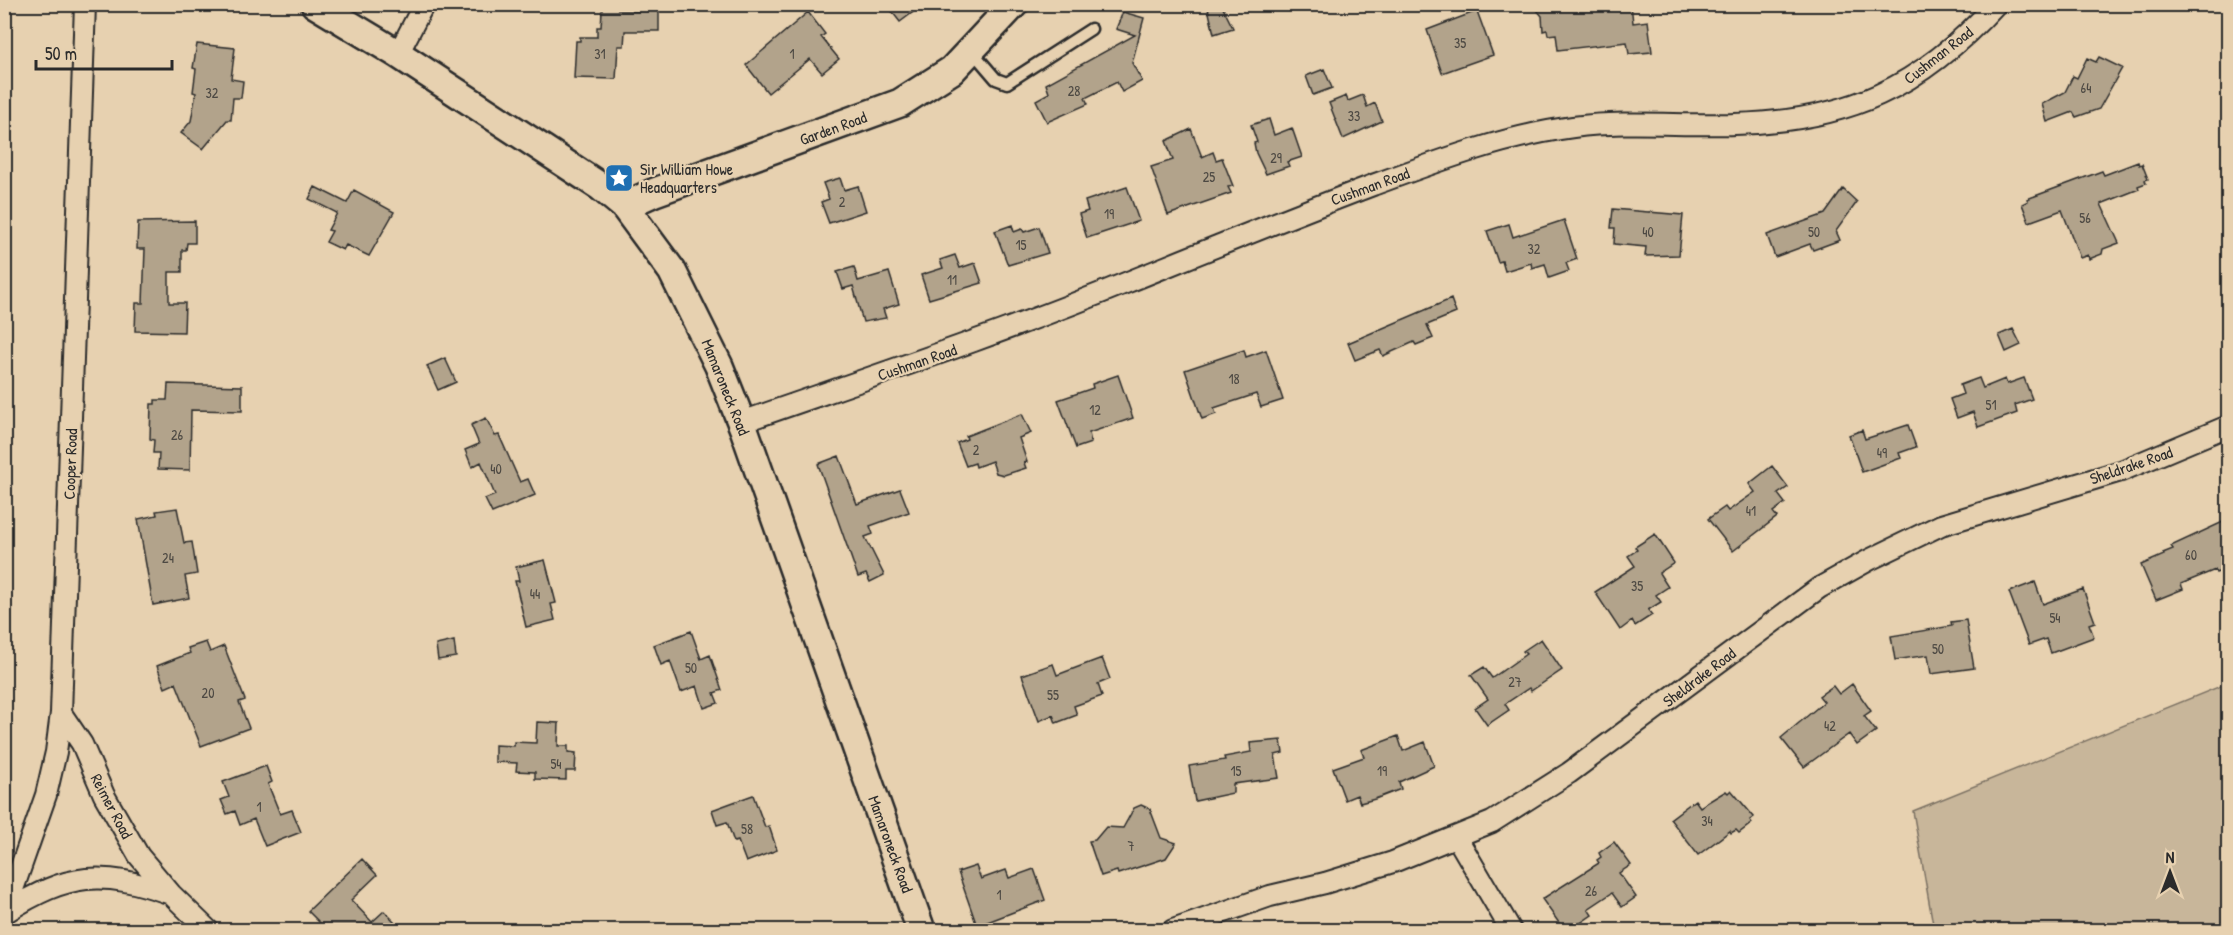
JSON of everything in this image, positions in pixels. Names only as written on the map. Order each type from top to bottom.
[{"type":"street","name":"Cooper Road","points":[[5,914],[46,795],[56,752],[61,713],[85,4]]},
{"type":"street","name":"Mamaroneck Road","points":[[315,4],[398,54],[563,161],[624,206],[672,272],[688,298],[742,422],[921,930]]},
{"type":"street","points":[[398,54],[424,4]]},
{"type":"street","name":"Garden Road","points":[[624,206],[655,192],[900,103],[951,70],[972,51],[1014,4]]},
{"type":"street","name":"Cushman Road","points":[[742,422],[996,334],[1268,224],[1410,172],[1503,142],[1575,127],[1771,122],[1850,106],[1888,92],[1925,70],[1971,32],[1996,4]]},
{"type":"street","name":"Sheldrake Road","points":[[1173,930],[1270,896],[1325,883],[1393,862],[1492,822],[1569,773],[1819,588],[1869,560],[1941,525],[2121,471],[2229,426]]},
{"type":"street","name":"Reimer Road","points":[[61,713],[82,744],[104,795],[134,848],[171,894],[208,930]]},
{"type":"street","points":[[1457,838],[1511,930]]},
{"type":"street","name":"Reimer Road","points":[[5,914],[35,894],[79,878],[135,881],[171,894]]},
{"type":"lane","points":[[972,51],[996,79],[1007,83],[1090,30]]},
{"type":"shaded area","points":[[2228,683],[2228,930],[1934,930],[1913,811]]},
{"type":"building","points":[[886,4],[924,4],[900,22]]},
{"type":"building","points":[[1207,4],[1221,4],[1233,28],[1214,34]]},
{"type":"building","points":[[1532,4],[1631,4],[1633,23],[1648,21],[1652,52],[1629,54],[1627,42],[1558,50],[1556,34],[1548,35],[1547,30],[1543,31],[1542,16]]},
{"type":"building","points":[[602,11],[659,11],[659,31],[625,31],[624,46],[618,46],[616,79],[574,78],[576,41],[580,41],[580,37],[597,37],[597,27],[601,27]]},
{"type":"building","points":[[1477,11],[1493,55],[1442,73],[1427,30]]},
{"type":"building","points":[[808,12],[825,34],[821,37],[839,59],[822,73],[810,59],[768,93],[746,65]]},
{"type":"building","points":[[1123,12],[1144,18],[1132,63],[1142,81],[1122,92],[1117,82],[1085,98],[1088,104],[1047,122],[1036,100],[1049,93],[1046,84],[1135,35],[1116,29]]},
{"type":"building","points":[[197,44],[235,48],[231,79],[243,81],[241,98],[233,98],[231,120],[227,120],[203,149],[181,133],[191,121],[196,93],[193,92],[196,69],[193,68]]},
{"type":"building","points":[[2099,57],[2122,68],[2099,109],[2076,117],[2073,112],[2047,122],[2042,104],[2065,92],[2073,76],[2077,78],[2087,58],[2096,62]]},
{"type":"building","points":[[1324,69],[1332,88],[1313,95],[1306,76]]},
{"type":"building","points":[[1363,95],[1367,107],[1375,103],[1382,121],[1343,139],[1329,103],[1346,96],[1348,101]]},
{"type":"building","points":[[1269,119],[1274,135],[1292,128],[1302,157],[1287,162],[1289,166],[1266,174],[1256,153],[1254,143],[1257,142],[1251,125]]},
{"type":"building","points":[[1191,129],[1202,157],[1213,152],[1216,160],[1222,158],[1233,186],[1228,187],[1231,193],[1168,215],[1151,167],[1173,160],[1166,141]]},
{"type":"building","points":[[2138,162],[2139,165],[2142,164],[2148,179],[2145,180],[2146,183],[2138,186],[2139,189],[2101,204],[2119,243],[2103,249],[2102,254],[2089,259],[2088,255],[2080,258],[2062,210],[2029,222],[2022,204],[2028,201],[2027,199],[2102,171],[2104,175]]},
{"type":"building","points":[[840,178],[844,190],[858,186],[866,211],[829,223],[821,202],[829,199],[823,183]]},
{"type":"building","points":[[315,187],[347,203],[354,190],[394,212],[369,256],[346,245],[343,250],[326,242],[332,231],[328,230],[337,213],[309,199]]},
{"type":"building","points":[[1127,187],[1139,221],[1087,238],[1079,214],[1088,211],[1085,201]]},
{"type":"building","points":[[1843,189],[1857,202],[1836,231],[1840,240],[1813,250],[1810,244],[1775,257],[1767,235],[1825,214]]},
{"type":"building","points":[[1613,209],[1683,215],[1679,255],[1645,256],[1646,247],[1614,244],[1615,228],[1611,228]]},
{"type":"building","points":[[1564,220],[1577,259],[1566,263],[1569,271],[1549,278],[1545,264],[1532,268],[1531,263],[1505,271],[1502,261],[1498,262],[1487,231],[1509,224],[1513,237]]},
{"type":"building","points":[[195,221],[195,243],[187,243],[186,250],[182,250],[182,272],[169,272],[169,303],[185,303],[184,332],[135,331],[136,303],[143,303],[145,249],[137,249],[138,222]]},
{"type":"building","points":[[1012,225],[1014,232],[1022,229],[1024,232],[1039,227],[1048,253],[1008,265],[995,231]]},
{"type":"building","points":[[955,255],[960,268],[975,263],[982,283],[929,299],[921,275],[943,268],[940,260]]},
{"type":"building","points":[[854,267],[858,281],[889,272],[899,304],[883,309],[886,318],[863,322],[853,286],[843,289],[837,272]]},
{"type":"building","points":[[1451,299],[1456,313],[1427,325],[1433,338],[1416,345],[1414,342],[1383,356],[1380,350],[1355,360],[1348,343]]},
{"type":"building","points":[[2013,329],[2021,345],[2006,352],[1999,335]]},
{"type":"building","points":[[1244,350],[1246,357],[1266,350],[1283,400],[1261,407],[1256,394],[1214,408],[1216,414],[1202,419],[1185,370]]},
{"type":"building","points":[[445,358],[456,382],[438,390],[427,366]]},
{"type":"building","points":[[1118,375],[1133,418],[1089,433],[1091,443],[1076,448],[1058,400],[1093,388],[1092,384]]},
{"type":"building","points":[[1979,378],[1983,388],[2005,379],[2007,384],[2024,378],[2032,399],[2015,405],[2017,413],[1978,427],[1973,412],[1957,418],[1950,399],[1963,394],[1960,385]]},
{"type":"building","points":[[168,384],[242,386],[242,411],[191,410],[190,470],[158,469],[159,453],[153,453],[154,440],[150,439],[151,404],[155,404],[155,400],[167,400]]},
{"type":"building","points":[[1022,414],[1031,433],[1019,438],[1027,462],[1024,463],[1026,468],[1004,475],[996,473],[992,461],[976,467],[975,463],[966,466],[957,443],[967,439],[966,436]]},
{"type":"building","points":[[486,418],[495,436],[499,435],[520,482],[528,479],[535,495],[492,513],[485,499],[495,495],[481,462],[472,467],[465,450],[479,444],[471,425]]},
{"type":"building","points":[[1908,425],[1916,447],[1899,453],[1901,458],[1862,472],[1849,435],[1862,430],[1865,439]]},
{"type":"building","points":[[839,456],[857,504],[900,489],[909,512],[870,526],[873,534],[865,537],[884,575],[870,582],[866,574],[858,577],[818,464]]},
{"type":"building","points":[[1772,466],[1788,487],[1778,494],[1785,503],[1773,512],[1777,517],[1733,551],[1708,519],[1725,507],[1728,511],[1755,492],[1749,484]]},
{"type":"building","points":[[177,508],[184,543],[192,542],[197,574],[185,576],[189,598],[153,605],[138,519],[157,515],[156,511]]},
{"type":"building","points":[[2225,521],[2229,529],[2229,568],[2216,573],[2215,570],[2181,584],[2183,589],[2156,600],[2141,565],[2164,555],[2163,553],[2173,549],[2171,546]]},
{"type":"building","points":[[1655,534],[1674,563],[1659,573],[1668,587],[1656,595],[1661,602],[1648,610],[1652,615],[1635,626],[1632,621],[1620,630],[1595,592],[1635,566],[1628,556],[1637,550],[1635,547]]},
{"type":"building","points":[[545,560],[556,603],[551,604],[555,620],[526,627],[515,581],[519,581],[516,567]]},
{"type":"building","points":[[2035,582],[2043,604],[2083,589],[2095,622],[2089,624],[2094,637],[2051,653],[2046,639],[2029,645],[2009,592]]},
{"type":"building","points":[[1966,620],[1974,668],[1931,674],[1928,655],[1895,660],[1891,636],[1952,626],[1951,622]]},
{"type":"building","points":[[691,631],[701,659],[710,655],[722,690],[714,693],[718,703],[704,708],[697,686],[681,692],[670,661],[661,665],[654,645]]},
{"type":"building","points":[[1541,639],[1562,670],[1531,691],[1529,688],[1505,704],[1509,710],[1487,725],[1475,708],[1488,699],[1471,675],[1484,667],[1492,678],[1526,654],[1523,651]]},
{"type":"building","points":[[454,641],[456,657],[438,660],[436,645]]},
{"type":"building","points":[[206,642],[210,652],[224,646],[245,700],[239,702],[249,728],[201,746],[176,683],[165,688],[157,666],[190,653],[188,648]]},
{"type":"building","points":[[1102,658],[1110,679],[1098,684],[1102,696],[1074,706],[1077,715],[1056,723],[1053,715],[1039,721],[1022,675],[1053,664],[1057,675]]},
{"type":"building","points":[[1852,684],[1871,711],[1864,716],[1876,731],[1857,745],[1849,734],[1804,767],[1781,738],[1824,702],[1819,696],[1833,686],[1839,694]]},
{"type":"building","points":[[537,722],[559,723],[558,746],[568,746],[568,752],[576,753],[575,771],[566,771],[566,780],[535,779],[535,772],[516,771],[517,763],[495,762],[495,745],[514,746],[514,742],[536,743]]},
{"type":"building","points":[[1398,736],[1403,751],[1425,742],[1434,766],[1399,782],[1401,789],[1375,799],[1360,803],[1357,795],[1345,800],[1333,768],[1364,757],[1361,750]]},
{"type":"building","points":[[1281,740],[1283,753],[1275,755],[1279,778],[1233,784],[1233,793],[1195,801],[1189,766],[1225,760],[1224,757],[1251,752],[1250,743]]},
{"type":"building","points":[[266,766],[272,782],[268,784],[280,814],[292,810],[301,832],[265,846],[254,819],[240,825],[235,811],[227,814],[221,800],[229,797],[223,782]]},
{"type":"building","points":[[1731,790],[1754,817],[1750,820],[1752,823],[1739,833],[1736,830],[1731,833],[1730,831],[1698,855],[1670,819],[1695,800],[1700,807]]},
{"type":"building","points":[[753,795],[765,827],[769,826],[777,850],[746,862],[738,841],[734,842],[727,822],[717,825],[712,810]]},
{"type":"building","points":[[1141,805],[1150,809],[1161,838],[1176,843],[1166,858],[1118,874],[1117,871],[1101,876],[1089,841],[1095,840],[1106,827],[1123,828],[1134,808]]},
{"type":"building","points":[[1614,842],[1631,865],[1619,873],[1636,897],[1622,907],[1612,893],[1588,909],[1592,915],[1570,930],[1564,930],[1542,899],[1599,863],[1597,860],[1601,857],[1599,853]]},
{"type":"building","points":[[362,859],[377,875],[351,900],[372,922],[384,911],[403,930],[327,930],[308,911]]},
{"type":"building","points":[[976,866],[981,879],[1006,870],[1009,878],[1034,869],[1045,900],[977,926],[958,872]]},
{"type":"place","name":"Sir William Howe Headquarters","points":[[619,178]]}]
